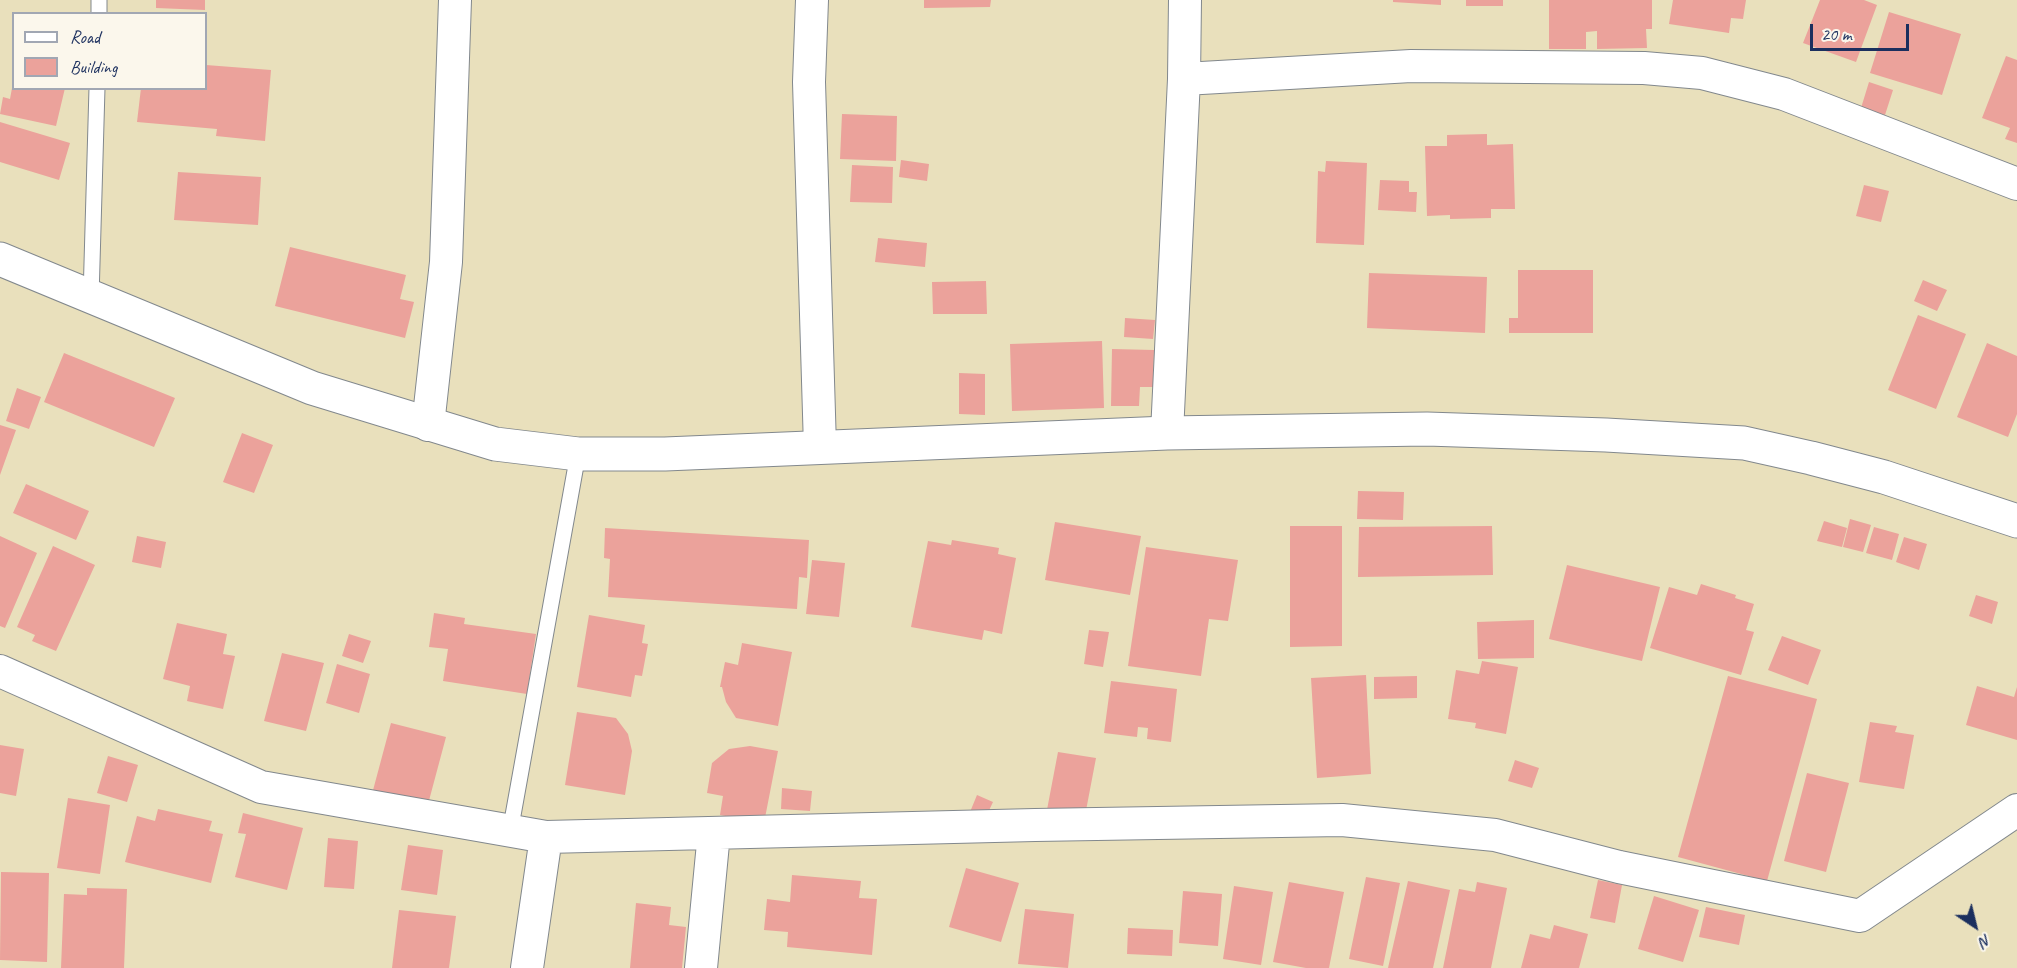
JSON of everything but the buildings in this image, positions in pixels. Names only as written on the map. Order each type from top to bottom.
[{"type":"street","points":[[428,424],[446,262],[455,0]]},
{"type":"street","points":[[812,0],[809,82],[820,447]]},
{"type":"street","points":[[1167,433],[1184,79],[1185,0]]},
{"type":"street","points":[[1184,79],[1411,66],[1644,68],[1702,73],[1784,94],[2017,184]]},
{"type":"street","points":[[0,259],[312,388],[495,444],[578,454],[665,454],[1167,433],[1427,429],[1606,435],[1744,443],[1884,477],[2017,521]]},
{"type":"street","points":[[0,671],[261,787],[546,837],[1342,820],[1495,835],[1619,867],[1860,916],[2017,810]]},
{"type":"street","points":[[701,968],[714,833]]},
{"type":"street","points":[[527,968],[546,837]]},
{"type":"lane","points":[[90,298],[97,90]]},
{"type":"lane","points":[[510,832],[578,454]]}]
